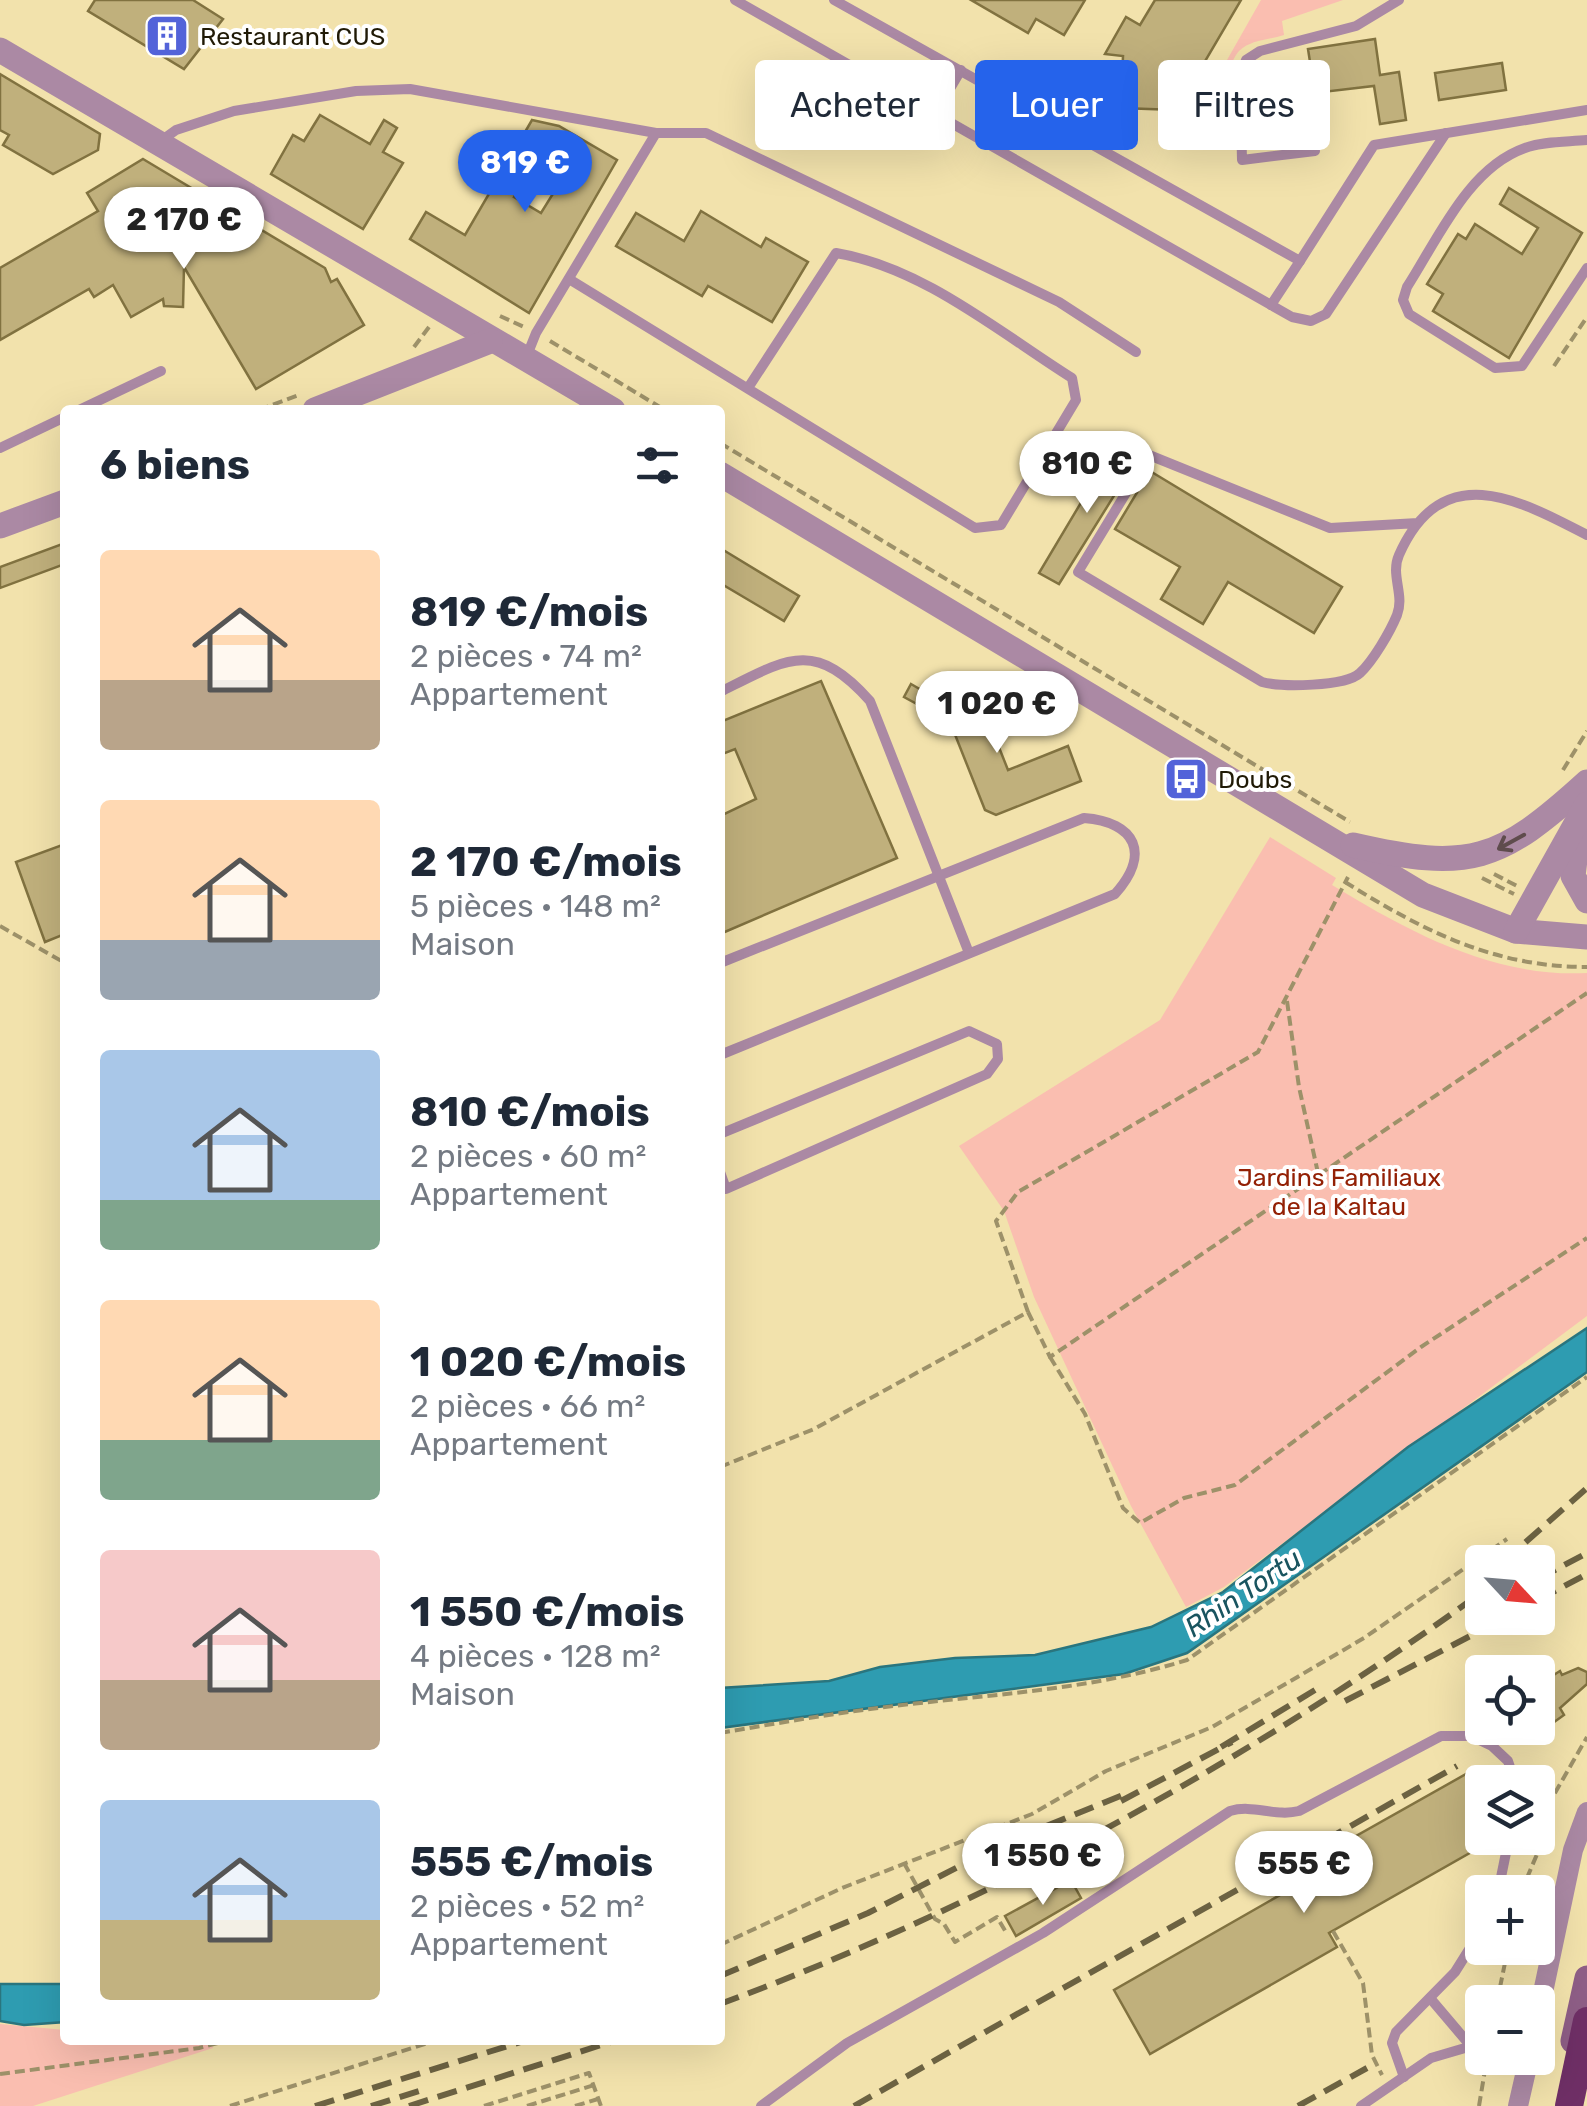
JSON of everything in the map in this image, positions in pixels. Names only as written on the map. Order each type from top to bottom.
[{"type":"highway","points":[[1569,2106],[1587,2021]]},
{"type":"main road","points":[[1558,2106],[1587,1978]]},
{"type":"street","points":[[0,50],[605,405]]},
{"type":"street","points":[[345,405],[490,341]]},
{"type":"street","points":[[725,477],[1443,905],[1516,931],[1587,937]]},
{"type":"street","points":[[0,526],[60,504]]},
{"type":"street","points":[[1327,839],[1427,860],[1480,856],[1530,831],[1587,782]]},
{"type":"street","points":[[1516,931],[1587,804]]},
{"type":"street","points":[[1587,812],[1572,868],[1578,889],[1587,900]]},
{"type":"street","points":[[1545,1985],[1573,1850],[1587,1812]]},
{"type":"street","points":[[1518,2106],[1524,2075]]},
{"type":"lane","points":[[735,0],[840,60]]},
{"type":"lane","points":[[834,0],[1300,260]]},
{"type":"lane","points":[[1315,151],[1242,160],[1240,76],[1246,60],[1260,51],[1356,26],[1400,0]]},
{"type":"lane","points":[[955,80],[961,70]]},
{"type":"lane","points":[[158,144],[176,130],[234,111],[356,92],[410,89],[656,133],[706,134],[1059,302],[1136,352]]},
{"type":"lane","points":[[1271,305],[1374,145],[1587,110]]},
{"type":"lane","points":[[955,125],[1292,317],[1311,320],[1326,314],[1446,133]]},
{"type":"lane","points":[[526,358],[536,333],[656,133]]},
{"type":"lane","points":[[1587,140],[1528,146],[1502,158],[1476,181],[1406,287],[1404,300],[1409,314],[1494,368],[1511,370],[1522,366],[1587,268]]},
{"type":"lane","points":[[570,278],[748,388],[976,528],[1001,525],[1076,400],[1077,389],[1072,378],[914,278],[870,258],[836,253],[748,388]]},
{"type":"lane","points":[[90,405],[161,371]]},
{"type":"lane","points":[[0,448],[60,419]]},
{"type":"lane","points":[[1418,523],[1330,528],[1148,456],[1078,572],[1262,682],[1280,686],[1350,680],[1361,673],[1396,616],[1398,557],[1418,523],[1439,503],[1462,495],[1518,500],[1587,535]]},
{"type":"lane","points":[[725,690],[786,660],[810,658],[849,677],[870,701],[969,954]]},
{"type":"lane","points":[[725,961],[1084,818],[1110,820],[1127,832],[1135,849],[1129,878],[1115,894],[725,1053]]},
{"type":"lane","points":[[725,1132],[970,1031],[996,1044],[998,1059],[987,1074],[725,1189]]},
{"type":"lane","points":[[761,2106],[848,2043],[1016,1948],[1230,1811],[1244,1808],[1285,1815],[1299,1811],[1441,1736],[1471,1736],[1492,1746],[1510,1765]]},
{"type":"lane","points":[[1404,2077],[1392,2043],[1396,2032],[1455,1972],[1465,1956]]},
{"type":"lane","points":[[1430,1998],[1465,2040]]},
{"type":"lane","points":[[1361,2106],[1431,2058],[1465,2045]]},
{"type":"path","points":[[492,312],[536,333],[657,405]]},
{"type":"path","points":[[1554,366],[1587,316]]},
{"type":"path","points":[[725,446],[1362,828]]},
{"type":"path","points":[[1554,784],[1587,731]]},
{"type":"path","points":[[1487,871],[1489,896]]},
{"type":"path","points":[[1345,882],[1417,926],[1484,954],[1587,966]]},
{"type":"path","points":[[1341,891],[1268,1037],[1248,1061],[1018,1192],[998,1214],[996,1221],[1028,1312],[1085,1414],[1123,1508],[1140,1522],[1184,1498],[1235,1485],[1421,1347],[1587,1238]]},
{"type":"path","points":[[0,926],[60,960]]},
{"type":"path","points":[[1050,1357],[1587,993]]},
{"type":"path","points":[[1287,1001],[1298,1087],[1318,1173]]},
{"type":"path","points":[[725,1465],[814,1429],[1028,1312]]},
{"type":"path","points":[[725,1732],[896,1706],[1002,1697],[1126,1679],[1187,1660],[1587,1377]]},
{"type":"path","points":[[725,1943],[904,1864],[1032,1814],[1116,1766],[1212,1727],[1364,1638],[1507,1539]]},
{"type":"path","points":[[1555,1793],[1587,1737]]},
{"type":"path","points":[[904,1864],[935,1919],[944,1924],[954,1942],[997,1918],[1016,1948]]},
{"type":"path","points":[[1333,1931],[1362,1983],[1372,2055],[1382,2070],[1379,2094]]},
{"type":"path","points":[[0,2074],[210,2045]]},
{"type":"path","points":[[230,2106],[421,2045]]},
{"type":"path","points":[[484,2106],[590,2074],[600,2106]]},
{"type":"path","points":[[1479,2106],[1485,2075]]},
{"type":"path","points":[[528,2106],[594,2085]]},
{"type":"path","points":[[575,2106],[598,2099]]},
{"type":"green space","points":[[1261,0],[1343,0],[1282,21],[1284,35],[1254,42],[1243,47],[1234,60],[1227,60]]},
{"type":"green space","name":"Jardins Familiaux de la Kaltau","points":[[1270,837],[1336,878],[1332,885],[1422,935],[1486,960],[1519,968],[1587,973],[1587,1316],[1224,1587],[1186,1607],[1131,1506],[1034,1297],[1004,1211],[959,1146],[1160,1020]]},
{"type":"green space","points":[[0,2024],[60,2030],[60,2045],[213,2048],[33,2106],[0,2106]]},
{"type":"water","name":"Rhin Tortu","points":[[1587,1328],[1587,1372],[1187,1653],[1124,1674],[725,1727],[725,1688],[829,1681],[880,1667],[955,1658],[1035,1655],[1151,1627],[1223,1592],[1408,1447]]},
{"type":"water","points":[[0,1984],[60,1984],[60,2022],[24,2025],[0,2021]]},
{"type":"building","name":"Restaurant CUS","points":[[95,0],[193,0],[223,19],[184,69],[88,11]]},
{"type":"building","points":[[971,0],[1085,0],[1064,35],[1036,19],[1028,33]]},
{"type":"building","points":[[1155,0],[1241,0],[1206,60],[1158,60],[1158,109],[1138,109],[1138,60],[1105,54],[1126,17],[1140,25]]},
{"type":"building","points":[[1375,39],[1380,75],[1399,72],[1406,120],[1380,124],[1374,86],[1330,91],[1330,60],[1310,60],[1308,49]]},
{"type":"building","points":[[1502,63],[1506,90],[1439,100],[1435,73]]},
{"type":"building","points":[[0,74],[100,134],[98,150],[53,174],[3,145],[9,135],[0,130]]},
{"type":"building","points":[[320,115],[370,144],[384,120],[397,128],[383,152],[403,163],[363,229],[271,174],[293,135],[304,141]]},
{"type":"building","points":[[532,120],[559,126],[617,160],[529,313],[410,239],[426,212],[465,235]],"holes":[[[536,161],[564,176],[541,213],[514,197]]]},
{"type":"building","points":[[143,159],[325,268],[331,282],[337,279],[364,325],[256,389],[184,267],[183,307],[164,306],[163,299],[131,317],[113,285],[94,297],[89,289],[0,340],[0,268],[98,211],[87,193]]},
{"type":"building","points":[[1509,188],[1582,233],[1509,358],[1433,311],[1443,294],[1427,284],[1458,234],[1466,239],[1475,224],[1522,254],[1538,228],[1500,204]]},
{"type":"building","points":[[701,211],[761,247],[766,238],[808,262],[772,322],[708,286],[702,296],[616,246],[636,213],[684,241]]},
{"type":"building","points":[[1113,449],[1135,462],[1059,584],[1039,573]]},
{"type":"building","points":[[1150,471],[1342,587],[1314,633],[1228,582],[1203,624],[1161,599],[1180,567],[1115,529]]},
{"type":"building","points":[[60,545],[60,566],[0,588],[0,567]]},
{"type":"building","points":[[725,551],[799,596],[784,621],[725,586]]},
{"type":"building","points":[[821,681],[897,858],[725,932],[725,814],[756,799],[735,749],[725,753],[725,720]]},
{"type":"building","points":[[911,684],[942,702],[975,687],[1008,770],[1068,746],[1081,781],[996,815],[985,810],[950,722],[904,697]]},
{"type":"building","points":[[60,846],[60,936],[45,942],[16,862]]},
{"type":"building","points":[[1578,1668],[1587,1672],[1587,1684],[1560,1708],[1564,1715],[1555,1721],[1555,1674],[1560,1671],[1562,1675]]},
{"type":"building","points":[[1465,1775],[1466,1855],[1329,1933],[1337,1947],[1150,2054],[1114,1990],[1301,1883],[1294,1871]]},
{"type":"building","points":[[1071,1880],[1081,1898],[1016,1936],[1005,1916]]},
{"type":"railway","points":[[1522,1545],[1587,1488]]},
{"type":"railway","points":[[1555,1570],[1587,1553]]},
{"type":"railway","points":[[1555,1591],[1587,1574]]},
{"type":"railway","points":[[725,2002],[919,1922],[1115,1824],[1305,1712],[1465,1604]]},
{"type":"railway","points":[[1345,1701],[1472,1635]]},
{"type":"railway","points":[[1221,1747],[1315,1690]]},
{"type":"railway","points":[[1121,1801],[1232,1742]]},
{"type":"railway","points":[[854,2106],[1457,1766]]},
{"type":"railway","points":[[725,1974],[868,1913],[1005,1843],[1130,1792]]},
{"type":"railway","points":[[315,2106],[511,2045]]},
{"type":"railway","points":[[409,2106],[601,2045]]},
{"type":"railway","points":[[1298,2106],[1367,2068]]},
{"type":"railway","points":[[371,2106],[422,2090]]},
{"type":"place","name":"Restaurant CUS","points":[[167,36]]},
{"type":"place","name":"Doubs","points":[[1186,779]]}]
